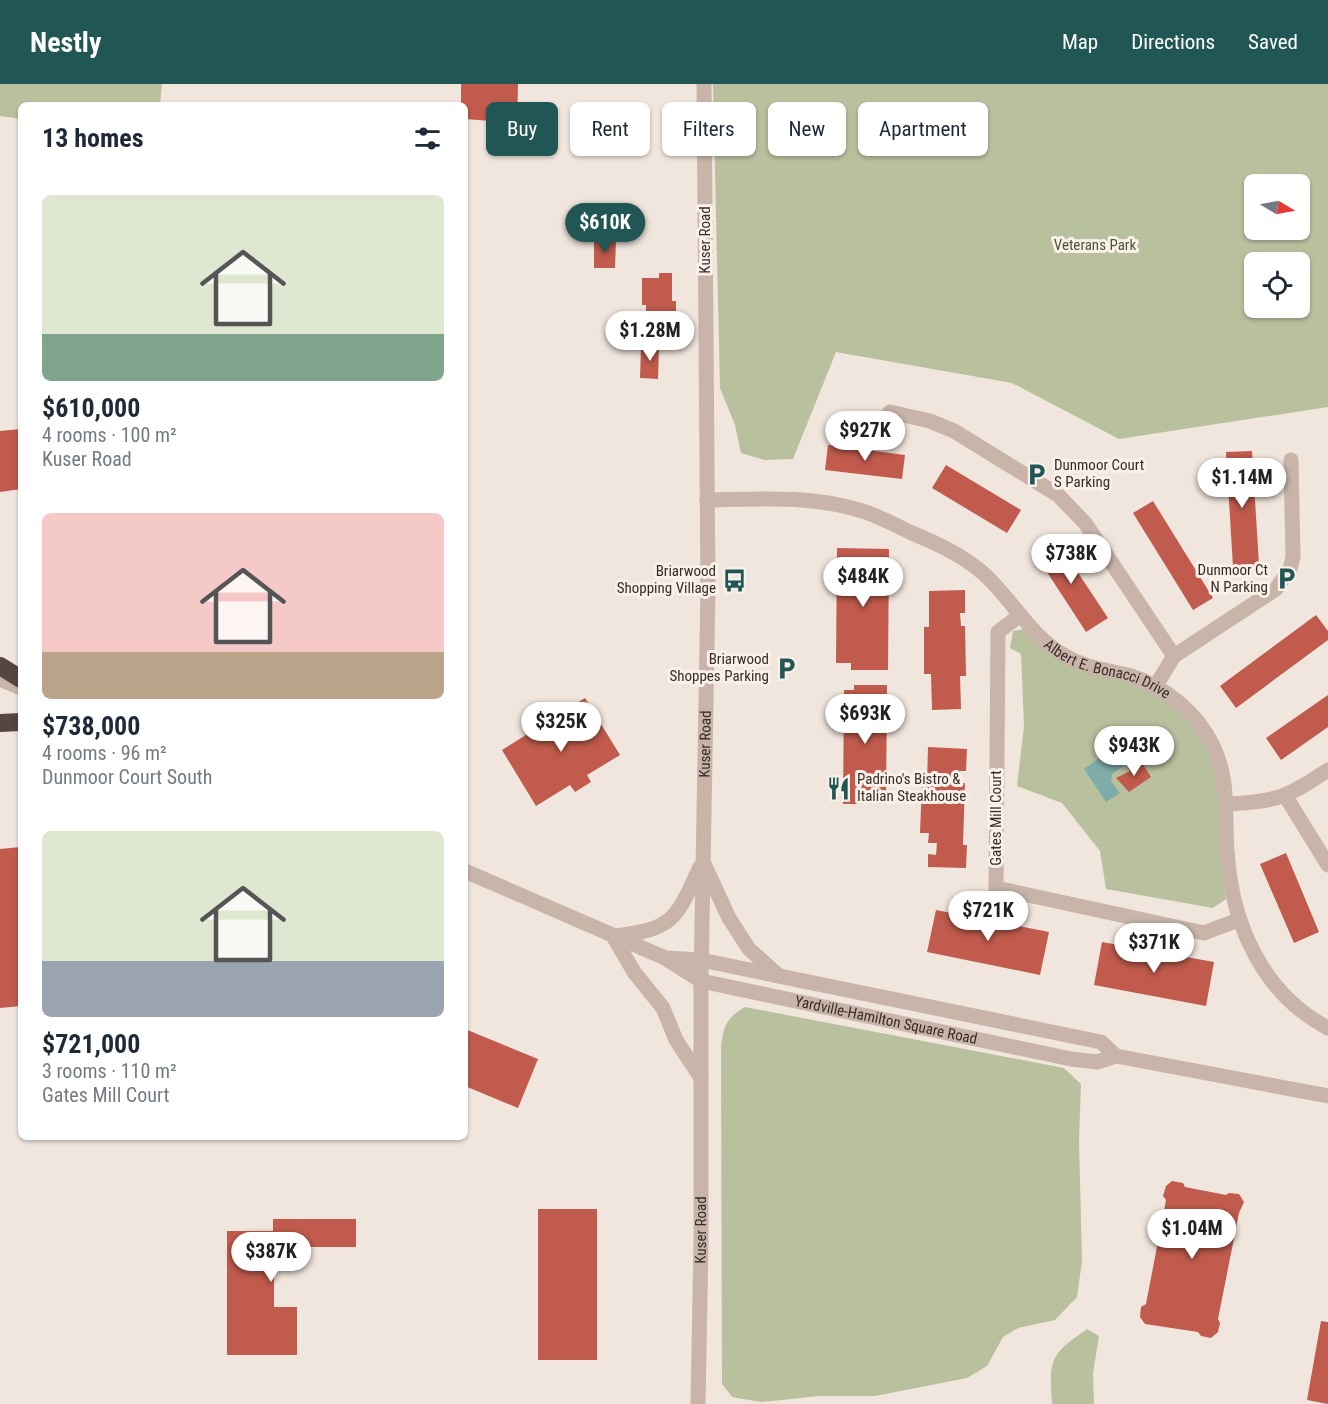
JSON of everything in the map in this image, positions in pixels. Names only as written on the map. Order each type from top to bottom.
[{"type":"highway","points":[[0,666],[18,677]]},
{"type":"highway","points":[[0,723],[18,722]]},
{"type":"street","name":"Kuser Road","points":[[698,1404],[707,500],[704,84]]},
{"type":"street","points":[[890,412],[930,421],[954,431],[1058,495],[1085,523],[1174,656]]},
{"type":"street","points":[[1155,687],[1174,656],[1276,589],[1284,581],[1293,557],[1291,460]]},
{"type":"street","name":"Albert E. Bonacci Drive","points":[[707,500],[813,501],[862,511],[944,547],[966,560],[984,574],[1035,634],[1067,658],[1155,687],[1188,711],[1206,733],[1221,766],[1228,804],[1227,856],[1230,884],[1238,920],[1248,944],[1280,991],[1300,1009],[1328,1028]]},
{"type":"street","name":"Gates Mill Court","points":[[1019,616],[998,632],[996,888],[1204,933],[1238,920]]},
{"type":"street","points":[[0,679],[18,687]]},
{"type":"street","points":[[1228,804],[1268,802],[1286,797],[1328,771]]},
{"type":"street","points":[[1286,797],[1328,865]]},
{"type":"street","points":[[701,1078],[676,1040],[663,1008],[634,972],[613,936],[640,933],[669,923],[684,902],[703,862]]},
{"type":"street","points":[[703,862],[729,918],[749,949],[782,978]]},
{"type":"street","name":"Yardville-Hamilton Square Road","points":[[468,872],[663,957],[701,981],[1071,1059],[1096,1062],[1116,1056],[1328,1096]]},
{"type":"street","name":"Yardville-Hamilton Square Road","points":[[663,957],[701,960],[1101,1042],[1116,1056]]},
{"type":"green space","points":[[0,84],[162,84],[160,102],[18,102],[18,119],[0,116]]},
{"type":"green space","name":"Veterans Park","points":[[713,84],[1328,84],[1328,407],[1119,439],[1012,383],[836,352],[793,459],[765,460],[741,453],[735,425],[720,388],[715,156],[756,156],[756,102],[713,102]]},
{"type":"green space","points":[[1024,629],[1148,688],[1189,716],[1218,769],[1222,876],[1226,899],[1213,908],[1106,889],[1100,851],[1062,803],[1017,786],[1024,726],[1021,654],[1010,648],[1013,631]]},
{"type":"green space","points":[[745,1007],[1064,1068],[1081,1084],[1079,1141],[1082,1261],[1077,1297],[1055,1320],[1018,1328],[1003,1337],[987,1366],[967,1378],[875,1396],[819,1396],[761,1402],[732,1397],[722,1384],[721,1048],[727,1024]]},
{"type":"green space","points":[[1087,1329],[1099,1336],[1093,1373],[1094,1404],[1052,1404],[1051,1377],[1055,1359],[1066,1345]]},
{"type":"water","points":[[1115,747],[1127,764],[1112,774],[1111,781],[1120,793],[1106,802],[1084,769]]},
{"type":"building","points":[[461,84],[518,84],[518,102],[486,102],[486,121],[468,119],[468,102],[461,102]]},
{"type":"building","points":[[594,240],[616,240],[615,268],[594,268]]},
{"type":"building","points":[[659,273],[672,273],[672,301],[676,301],[676,315],[671,314],[671,319],[646,319],[646,305],[642,305],[642,278],[659,278]]},
{"type":"building","points":[[641,346],[659,347],[658,379],[640,378]]},
{"type":"building","points":[[18,429],[18,489],[0,492],[0,431]]},
{"type":"building","points":[[828,445],[905,455],[902,479],[825,470]]},
{"type":"building","points":[[1252,451],[1259,565],[1233,567],[1226,452]]},
{"type":"building","points":[[946,465],[1021,510],[1007,533],[932,488]]},
{"type":"building","points":[[1153,501],[1213,598],[1193,610],[1133,513]]},
{"type":"building","points":[[1055,538],[1108,618],[1086,632],[1034,552]]},
{"type":"building","points":[[837,548],[889,549],[888,670],[851,670],[851,663],[836,663]]},
{"type":"building","points":[[965,590],[965,613],[960,613],[961,626],[965,626],[966,676],[960,676],[961,709],[932,710],[931,674],[924,674],[924,627],[929,627],[929,591]]},
{"type":"building","points":[[1316,615],[1328,631],[1328,640],[1236,708],[1220,686]]},
{"type":"building","points":[[854,685],[887,685],[886,804],[843,804],[844,690],[854,690]]},
{"type":"building","points":[[1328,695],[1328,727],[1281,760],[1266,738]]},
{"type":"building","points":[[585,698],[620,755],[587,775],[591,782],[575,792],[570,785],[536,806],[502,750]]},
{"type":"building","points":[[928,747],[967,749],[966,771],[960,771],[960,783],[965,783],[963,845],[967,845],[966,868],[928,867],[928,854],[936,855],[937,843],[928,843],[929,833],[920,833],[922,783],[927,783]]},
{"type":"building","points":[[1142,763],[1151,777],[1129,792],[1116,778],[1130,771],[1128,768]]},
{"type":"building","points":[[18,847],[18,1006],[0,1008],[0,849]]},
{"type":"building","points":[[1286,853],[1319,932],[1294,943],[1260,864]]},
{"type":"building","points":[[936,910],[1049,932],[1040,975],[927,952]]},
{"type":"building","points":[[1102,942],[1214,962],[1206,1006],[1094,985]]},
{"type":"building","points":[[468,1030],[538,1059],[518,1108],[468,1087]]},
{"type":"building","points":[[1172,1181],[1183,1183],[1185,1187],[1226,1195],[1239,1194],[1244,1202],[1239,1213],[1218,1319],[1220,1323],[1218,1332],[1211,1338],[1201,1336],[1198,1332],[1145,1324],[1140,1317],[1141,1307],[1146,1304],[1166,1200],[1163,1196],[1166,1186]]},
{"type":"building","points":[[538,1209],[597,1209],[597,1360],[538,1360]]},
{"type":"building","points":[[273,1219],[356,1219],[356,1247],[274,1247],[274,1307],[297,1307],[297,1355],[227,1355],[227,1231],[273,1231]]},
{"type":"building","points":[[1321,1321],[1328,1322],[1328,1404],[1307,1400]]},
{"type":"place","name":"Dunmoor Court S Parking","points":[[1036,474]]},
{"type":"place","name":"Dunmoor Ct N Parking","points":[[1286,579]]},
{"type":"place","name":"Briarwood Shopping Village","points":[[734,580]]},
{"type":"place","name":"Briarwood Shoppes Parking","points":[[787,668]]},
{"type":"place","name":"Padrino's Bistro & Italian Steakhouse","points":[[839,788]]}]
